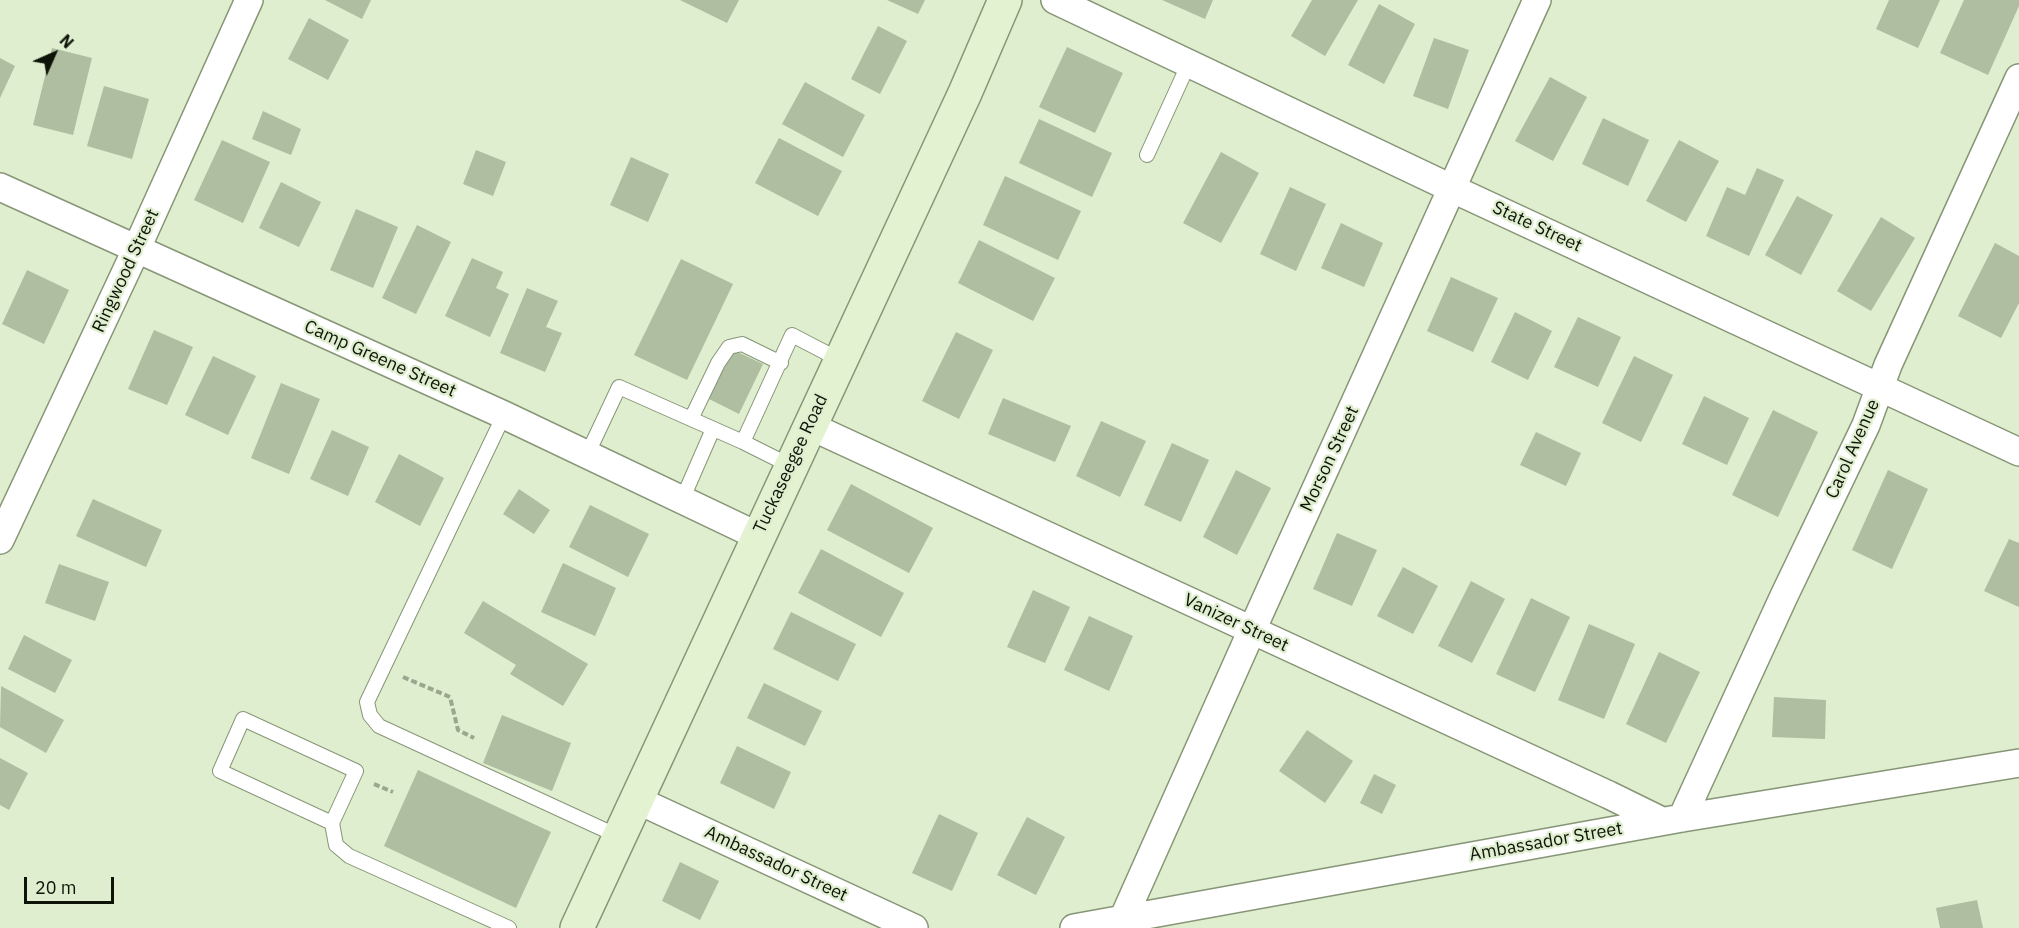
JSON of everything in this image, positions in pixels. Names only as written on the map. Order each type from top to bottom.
[{"type":"main road","name":"Tuckaseegee Road","points":[[577,928],[1005,0]]},
{"type":"street","name":"Ringwood Street","points":[[0,540],[136,250],[249,0]]},
{"type":"street","name":"State Street","points":[[1055,0],[1087,7],[1189,63],[1453,189],[2019,452]]},
{"type":"street","name":"Morson Street","points":[[1123,919],[1538,0]]},
{"type":"street","name":"Carol Avenue","points":[[1672,819],[1784,596],[1866,425],[1888,365],[2019,78]]},
{"type":"street","name":"Camp Greene Street","points":[[0,187],[504,415],[758,536]]},
{"type":"street","name":"Vanizer Street","points":[[810,426],[1609,795],[1672,819]]},
{"type":"street","name":"Ambassador Street","points":[[1074,928],[1672,819],[2019,763]]},
{"type":"street","name":"Ambassador Street","points":[[637,800],[914,928]]},
{"type":"lane","points":[[1147,155],[1189,63]]},
{"type":"lane","points":[[743,442],[792,335],[840,360]]},
{"type":"lane","points":[[690,419],[718,363],[729,347],[742,344],[781,363]]},
{"type":"lane","points":[[587,455],[619,387],[791,466]]},
{"type":"lane","points":[[504,415],[367,702],[370,715],[379,726],[620,837]]},
{"type":"lane","points":[[682,500],[713,429]]},
{"type":"lane","points":[[332,823],[220,771],[243,719],[356,771],[332,823],[336,845],[349,856],[509,928]]},
{"type":"path","points":[[397,674],[450,697],[458,730],[474,738]]},
{"type":"building","points":[[325,0],[371,0],[362,19]]},
{"type":"building","points":[[680,0],[739,0],[727,23]]},
{"type":"building","points":[[887,0],[925,0],[918,14]]},
{"type":"building","points":[[1162,0],[1213,0],[1205,19]]},
{"type":"building","points":[[1312,0],[1358,0],[1325,56],[1291,36]]},
{"type":"building","points":[[1889,0],[1940,0],[1918,48],[1876,29]]},
{"type":"building","points":[[1964,0],[2019,0],[2019,6],[1988,75],[1940,53]]},
{"type":"building","points":[[1379,4],[1415,24],[1384,84],[1348,65]]},
{"type":"building","points":[[309,18],[349,40],[328,80],[288,59]]},
{"type":"building","points":[[878,26],[907,41],[880,94],[851,79]]},
{"type":"building","points":[[1434,38],[1469,50],[1448,109],[1413,96]]},
{"type":"building","points":[[1067,47],[1123,73],[1095,133],[1039,107]]},
{"type":"building","points":[[52,48],[92,58],[73,135],[33,125]]},
{"type":"building","points":[[0,58],[15,66],[0,98]]},
{"type":"building","points":[[1550,77],[1587,97],[1553,161],[1515,141]]},
{"type":"building","points":[[805,82],[865,115],[843,157],[782,124]]},
{"type":"building","points":[[104,86],[149,99],[132,159],[87,146]]},
{"type":"building","points":[[263,111],[301,129],[291,155],[252,139]]},
{"type":"building","points":[[1603,118],[1649,140],[1628,186],[1582,164]]},
{"type":"building","points":[[1039,119],[1112,153],[1092,197],[1019,163]]},
{"type":"building","points":[[779,138],[842,171],[818,216],[755,183]]},
{"type":"building","points":[[222,140],[270,162],[243,223],[194,200]]},
{"type":"building","points":[[1679,140],[1719,161],[1686,222],[1646,201]]},
{"type":"building","points":[[476,150],[506,162],[493,196],[463,184]]},
{"type":"building","points":[[1221,152],[1259,173],[1221,243],[1183,223]]},
{"type":"building","points":[[631,157],[669,174],[648,222],[610,205]]},
{"type":"building","points":[[1757,168],[1784,180],[1749,256],[1706,236],[1727,187],[1745,195]]},
{"type":"building","points":[[1005,176],[1081,211],[1058,260],[983,225]]},
{"type":"building","points":[[281,182],[321,202],[299,247],[259,228]]},
{"type":"building","points":[[1290,187],[1326,204],[1296,271],[1260,254]]},
{"type":"building","points":[[1797,196],[1833,215],[1801,275],[1765,255]]},
{"type":"building","points":[[356,209],[398,227],[373,288],[330,270]]},
{"type":"building","points":[[1881,217],[1915,238],[1871,311],[1837,291]]},
{"type":"building","points":[[1341,223],[1383,243],[1364,287],[1321,268]]},
{"type":"building","points":[[417,225],[451,242],[416,314],[382,298]]},
{"type":"building","points":[[979,240],[1055,278],[1033,321],[958,283]]},
{"type":"building","points":[[1995,243],[2019,256],[2019,303],[2001,338],[1958,316]]},
{"type":"building","points":[[472,258],[503,272],[496,288],[509,294],[490,337],[445,316]]},
{"type":"building","points":[[681,259],[733,284],[687,380],[634,355]]},
{"type":"building","points":[[27,270],[69,290],[44,344],[2,324]]},
{"type":"building","points":[[1451,277],[1498,298],[1473,352],[1427,331]]},
{"type":"building","points":[[527,288],[558,301],[546,327],[562,333],[545,372],[500,353]]},
{"type":"building","points":[[1515,312],[1552,331],[1528,380],[1491,362]]},
{"type":"building","points":[[1578,317],[1621,337],[1598,387],[1554,367]]},
{"type":"building","points":[[154,330],[193,347],[167,405],[128,389]]},
{"type":"building","points":[[956,332],[993,350],[959,419],[922,401]]},
{"type":"building","points":[[731,349],[763,364],[739,414],[707,398]]},
{"type":"building","points":[[213,356],[256,376],[228,435],[185,415]]},
{"type":"building","points":[[1634,356],[1673,375],[1641,442],[1602,423]]},
{"type":"building","points":[[281,383],[320,399],[289,474],[251,458]]},
{"type":"building","points":[[1704,396],[1749,418],[1727,465],[1682,444]]},
{"type":"building","points":[[1003,398],[1071,426],[1055,462],[988,434]]},
{"type":"building","points":[[1773,410],[1818,432],[1778,517],[1732,495]]},
{"type":"building","points":[[1101,421],[1146,441],[1120,497],[1076,476]]},
{"type":"building","points":[[332,430],[369,447],[348,496],[310,479]]},
{"type":"building","points":[[1536,432],[1581,453],[1566,486],[1520,465]]},
{"type":"building","points":[[1172,443],[1209,460],[1181,522],[1144,505]]},
{"type":"building","points":[[399,454],[444,478],[420,526],[375,502]]},
{"type":"building","points":[[1236,470],[1271,488],[1237,555],[1203,537]]},
{"type":"building","points":[[1888,470],[1928,489],[1892,569],[1852,550]]},
{"type":"building","points":[[851,484],[933,528],[909,573],[827,530]]},
{"type":"building","points":[[519,489],[550,510],[534,534],[503,514]]},
{"type":"building","points":[[93,499],[162,530],[146,567],[76,536]]},
{"type":"building","points":[[590,505],[649,534],[628,577],[569,547]]},
{"type":"building","points":[[1337,533],[1377,550],[1352,606],[1313,589]]},
{"type":"building","points":[[2009,539],[2019,543],[2019,607],[1984,591]]},
{"type":"building","points":[[821,549],[904,593],[881,637],[798,593]]},
{"type":"building","points":[[563,563],[616,588],[595,636],[541,612]]},
{"type":"building","points":[[59,564],[109,582],[95,621],[45,603]]},
{"type":"building","points":[[1403,567],[1438,586],[1413,634],[1377,616]]},
{"type":"building","points":[[1471,581],[1505,599],[1472,663],[1438,646]]},
{"type":"building","points":[[1033,590],[1070,607],[1045,663],[1007,647]]},
{"type":"building","points":[[1531,598],[1570,617],[1535,692],[1496,674]]},
{"type":"building","points":[[483,601],[588,664],[563,706],[510,674],[516,665],[464,633]]},
{"type":"building","points":[[791,612],[856,644],[838,681],[773,649]]},
{"type":"building","points":[[1089,616],[1133,636],[1109,691],[1064,670]]},
{"type":"building","points":[[1589,624],[1635,644],[1604,719],[1558,700]]},
{"type":"building","points":[[24,635],[72,660],[55,693],[8,669]]},
{"type":"building","points":[[1659,652],[1700,672],[1666,743],[1626,724]]},
{"type":"building","points":[[764,683],[822,711],[805,746],[747,718]]},
{"type":"building","points":[[1,686],[64,720],[46,753],[0,727]]},
{"type":"building","points":[[1774,697],[1826,700],[1825,739],[1772,737]]},
{"type":"building","points":[[502,715],[571,743],[552,791],[483,763]]},
{"type":"building","points":[[1307,730],[1353,761],[1325,803],[1279,771]]},
{"type":"building","points":[[737,746],[791,772],[774,809],[720,783]]},
{"type":"building","points":[[0,758],[28,773],[9,810],[0,805]]},
{"type":"building","points":[[418,770],[551,832],[516,908],[384,846]]},
{"type":"building","points":[[1374,774],[1396,785],[1382,814],[1360,803]]},
{"type":"building","points":[[939,814],[978,833],[952,891],[912,873]]},
{"type":"building","points":[[1027,817],[1065,837],[1036,895],[997,875]]},
{"type":"building","points":[[680,862],[719,881],[700,920],[662,901]]},
{"type":"building","points":[[1977,900],[1983,928],[1940,928],[1936,908]]}]
